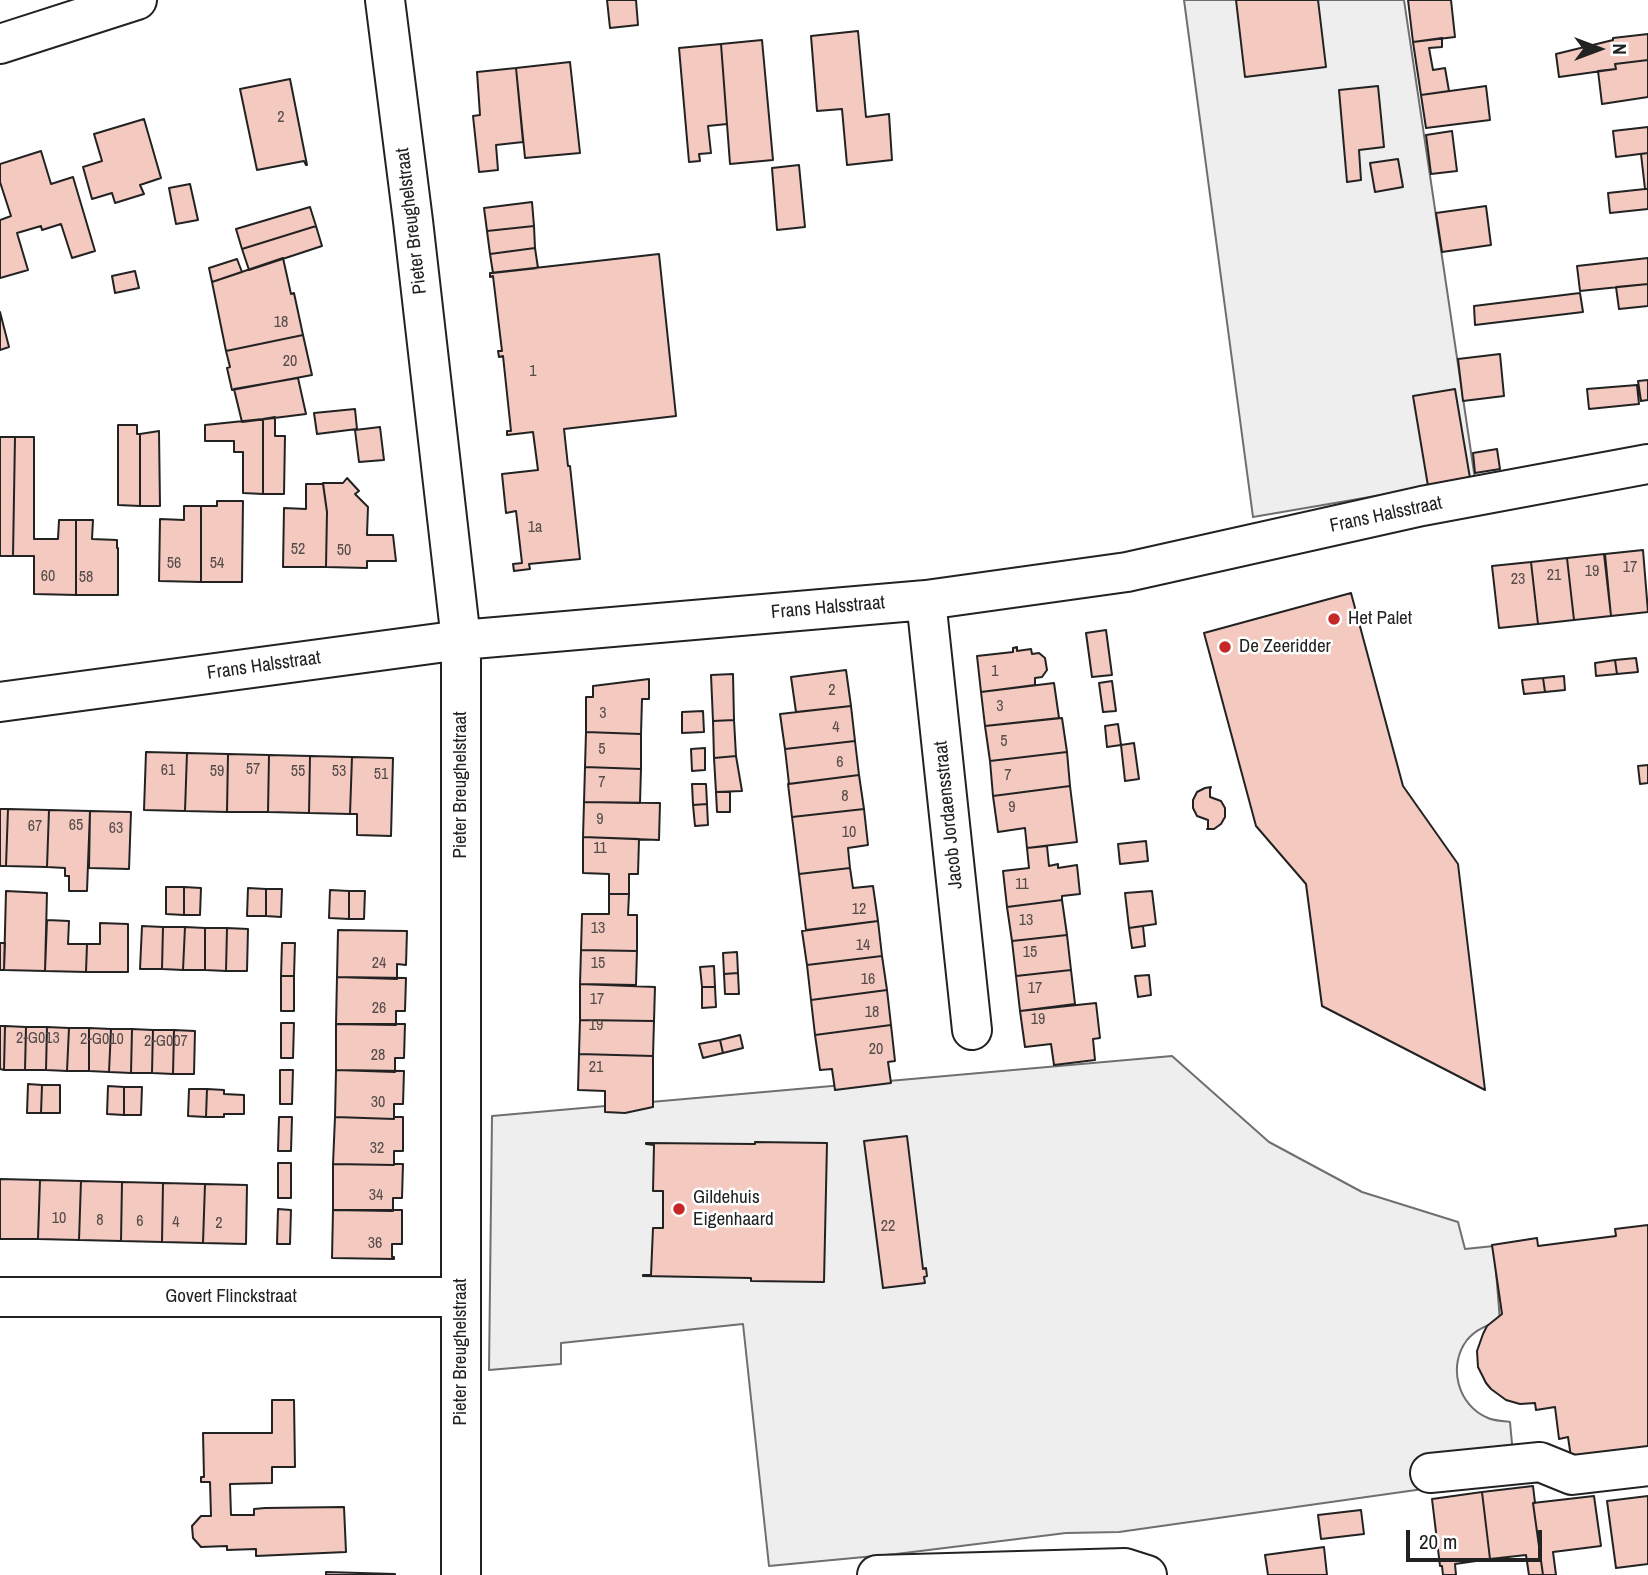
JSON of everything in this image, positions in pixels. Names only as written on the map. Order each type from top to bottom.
[{"type":"street","points":[[0,44],[137,0]]},
{"type":"street","name":"Pieter Breughelstraat","points":[[385,0],[461,640],[461,1575]]},
{"type":"street","name":"Frans Halsstraat","points":[[0,702],[461,640],[926,600],[1127,572],[1422,506],[1648,464]]},
{"type":"street","name":"Jacob Jordaensstraat","points":[[926,600],[972,1030]]},
{"type":"street","name":"Govert Flinckstraat","points":[[0,1297],[461,1297]]},
{"type":"street","points":[[1430,1473],[1540,1462],[1572,1475],[1648,1466]]},
{"type":"street","points":[[877,1575],[1125,1568],[1147,1575]]},
{"type":"shaded area","points":[[1184,0],[1404,0],[1475,479],[1253,517]]},
{"type":"shaded area","points":[[1172,1056],[1269,1142],[1362,1192],[1458,1222],[1465,1249],[1494,1246],[1500,1321],[1478,1330],[1467,1340],[1461,1350],[1457,1373],[1463,1395],[1469,1404],[1490,1419],[1510,1422],[1515,1476],[1119,1532],[1066,1533],[769,1566],[743,1324],[561,1343],[561,1364],[489,1370],[492,1116]]},
{"type":"building","points":[[607,0],[636,0],[638,25],[610,28]]},
{"type":"building","points":[[1236,0],[1318,0],[1326,67],[1245,77]]},
{"type":"building","points":[[1408,0],[1451,0],[1455,37],[1413,42]]},
{"type":"building","points":[[858,31],[866,117],[889,114],[892,160],[847,165],[842,109],[817,111],[811,36]]},
{"type":"building","points":[[1648,34],[1648,60],[1615,64],[1616,69],[1559,77],[1556,54],[1613,38]]},
{"type":"building","points":[[1442,38],[1442,47],[1429,48],[1433,70],[1445,68],[1449,91],[1421,95],[1413,42]]},
{"type":"building","points":[[762,40],[773,160],[730,164],[721,44]]},
{"type":"building","points":[[721,44],[727,124],[708,126],[711,153],[699,154],[700,161],[689,162],[679,48]]},
{"type":"building","points":[[1648,60],[1648,97],[1602,104],[1598,71],[1616,69],[1615,64]]},
{"type":"building","points":[[570,62],[580,153],[525,158],[516,68]]},
{"type":"building","points":[[516,68],[523,142],[496,145],[498,170],[479,172],[473,116],[480,115],[477,72]]},
{"type":"building","points":[[290,79],[307,165],[304,161],[257,170],[240,89]]},
{"type":"building","points":[[1378,86],[1384,147],[1359,150],[1361,180],[1347,182],[1339,90]]},
{"type":"building","points":[[1486,86],[1490,120],[1426,128],[1421,95]]},
{"type":"building","points":[[144,119],[161,178],[140,185],[144,194],[115,203],[112,193],[92,199],[83,167],[102,161],[94,134]]},
{"type":"building","points":[[1648,127],[1648,153],[1616,157],[1613,131]]},
{"type":"building","points":[[1452,131],[1457,171],[1431,174],[1426,135]]},
{"type":"building","points":[[41,151],[51,184],[73,177],[95,251],[72,258],[61,224],[42,230],[41,226],[17,233],[28,270],[0,278],[0,220],[11,216],[0,182],[0,164]]},
{"type":"building","points":[[1648,153],[1648,189],[1645,189],[1641,154]]},
{"type":"building","points":[[1398,159],[1403,187],[1375,192],[1370,163]]},
{"type":"building","points":[[799,165],[805,227],[777,230],[772,168]]},
{"type":"building","points":[[190,184],[198,220],[176,224],[169,188]]},
{"type":"building","points":[[1648,189],[1648,209],[1610,213],[1608,193]]},
{"type":"building","points":[[532,202],[534,226],[487,231],[484,208]]},
{"type":"building","points":[[1486,206],[1491,245],[1442,252],[1436,213]]},
{"type":"building","points":[[310,207],[316,226],[242,249],[236,229]]},
{"type":"building","points":[[316,226],[322,246],[249,270],[242,249]]},
{"type":"building","points":[[534,226],[535,248],[490,254],[487,231]]},
{"type":"building","points":[[535,248],[538,268],[493,273],[490,254]]},
{"type":"building","points":[[659,254],[676,416],[564,429],[580,559],[529,564],[530,569],[514,571],[513,564],[522,563],[516,511],[506,513],[502,474],[538,470],[533,432],[507,435],[507,431],[511,431],[503,356],[499,357],[498,351],[502,351],[493,276],[490,277],[490,273]]},
{"type":"building","points":[[283,258],[303,335],[226,351],[212,282]]},
{"type":"building","points":[[1648,258],[1648,284],[1580,291],[1577,266]]},
{"type":"building","points":[[237,259],[242,272],[212,282],[209,268]]},
{"type":"building","points":[[135,271],[139,288],[115,293],[112,276]]},
{"type":"building","points":[[1648,284],[1648,306],[1619,309],[1616,287]]},
{"type":"building","points":[[1580,293],[1583,312],[1475,325],[1474,306]]},
{"type":"building","points":[[0,312],[9,347],[0,350]]},
{"type":"building","points":[[303,335],[312,375],[232,390],[226,351]]},
{"type":"building","points":[[1500,354],[1504,396],[1463,401],[1458,359]]},
{"type":"building","points":[[298,378],[306,414],[242,422],[234,389]]},
{"type":"building","points":[[1648,380],[1648,400],[1641,401],[1638,381]]},
{"type":"building","points":[[1637,385],[1639,404],[1589,409],[1587,389]]},
{"type":"building","points":[[1455,389],[1471,484],[1429,492],[1413,396]]},
{"type":"building","points":[[355,409],[357,429],[317,434],[314,413]]},
{"type":"building","points":[[275,417],[275,436],[285,436],[284,494],[263,494],[263,419]]},
{"type":"building","points":[[263,419],[263,494],[243,493],[243,452],[234,452],[234,441],[205,441],[205,425]]},
{"type":"building","points":[[118,425],[137,425],[137,434],[140,434],[140,506],[118,505]]},
{"type":"building","points":[[380,427],[384,460],[359,462],[355,430]]},
{"type":"building","points":[[159,431],[160,506],[140,506],[140,434]]},
{"type":"building","points":[[0,437],[15,437],[13,556],[0,556]]},
{"type":"building","points":[[15,437],[34,437],[34,539],[58,539],[59,520],[76,520],[76,595],[34,594],[34,556],[13,556]]},
{"type":"building","points":[[1497,449],[1500,469],[1475,473],[1473,453]]},
{"type":"building","points":[[347,478],[359,491],[355,494],[368,507],[367,535],[393,535],[396,561],[367,561],[367,568],[326,567],[327,512],[323,483],[343,483]]},
{"type":"building","points":[[306,484],[323,484],[327,512],[326,567],[283,567],[284,508],[306,509]]},
{"type":"building","points":[[217,501],[243,501],[242,582],[201,582],[201,506],[217,506]]},
{"type":"building","points":[[184,506],[201,506],[201,582],[159,581],[160,519],[184,520]]},
{"type":"building","points":[[76,520],[93,520],[92,539],[117,540],[118,595],[76,595]]},
{"type":"building","points":[[1643,550],[1648,612],[1611,616],[1605,554]]},
{"type":"building","points":[[1604,554],[1611,616],[1574,620],[1567,558]]},
{"type":"building","points":[[1567,558],[1574,620],[1538,624],[1531,562]]},
{"type":"building","points":[[1531,562],[1538,624],[1499,628],[1492,566]]},
{"type":"building","points":[[1351,593],[1403,786],[1458,864],[1485,1090],[1322,1006],[1306,884],[1256,826],[1204,633]]},
{"type":"building","points":[[1106,630],[1112,675],[1092,677],[1086,633]]},
{"type":"building","points":[[1017,647],[1017,651],[1031,649],[1032,654],[1039,653],[1045,658],[1047,670],[1042,677],[1035,678],[1035,685],[981,692],[977,656],[1013,652],[1013,648]]},
{"type":"building","points":[[1636,658],[1638,672],[1617,674],[1615,660]]},
{"type":"building","points":[[1615,660],[1617,674],[1596,676],[1595,663]]},
{"type":"building","points":[[846,670],[851,706],[796,712],[791,677]]},
{"type":"building","points":[[733,674],[734,720],[713,721],[711,675]]},
{"type":"building","points":[[1564,676],[1565,690],[1545,692],[1543,678]]},
{"type":"building","points":[[1543,678],[1545,692],[1524,694],[1522,680]]},
{"type":"building","points":[[649,679],[649,699],[642,699],[641,734],[586,732],[586,697],[593,697],[593,686]]},
{"type":"building","points":[[1112,681],[1116,711],[1103,712],[1099,683]]},
{"type":"building","points":[[1054,683],[1059,718],[985,726],[981,692]]},
{"type":"building","points":[[851,706],[855,741],[785,749],[780,714]]},
{"type":"building","points":[[703,711],[704,732],[682,733],[682,712]]},
{"type":"building","points":[[1062,718],[1067,752],[990,761],[985,726]]},
{"type":"building","points":[[734,720],[736,756],[714,758],[713,721]]},
{"type":"building","points":[[1118,724],[1121,745],[1107,747],[1105,726]]},
{"type":"building","points":[[586,732],[641,734],[641,769],[585,767]]},
{"type":"building","points":[[855,741],[859,775],[789,784],[785,749]]},
{"type":"building","points":[[1134,743],[1139,779],[1125,781],[1121,745]]},
{"type":"building","points":[[705,748],[705,770],[692,771],[691,749]]},
{"type":"building","points":[[146,752],[187,753],[185,811],[144,810]]},
{"type":"building","points":[[1067,752],[1070,786],[993,796],[990,761]]},
{"type":"building","points":[[187,753],[228,754],[227,812],[185,811]]},
{"type":"building","points":[[228,754],[269,755],[268,812],[227,812]]},
{"type":"building","points":[[269,755],[310,756],[309,813],[268,812]]},
{"type":"building","points":[[310,756],[352,757],[350,814],[309,813]]},
{"type":"building","points":[[736,756],[742,791],[716,792],[714,758]]},
{"type":"building","points":[[352,757],[393,758],[391,836],[357,835],[357,814],[350,814]]},
{"type":"building","points":[[1648,765],[1648,783],[1640,784],[1638,766]]},
{"type":"building","points":[[585,767],[641,769],[640,803],[584,802]]},
{"type":"building","points":[[859,775],[864,809],[792,817],[788,784]]},
{"type":"building","points":[[692,784],[706,784],[707,804],[693,805]]},
{"type":"building","points":[[1070,786],[1077,842],[1027,848],[1025,828],[998,832],[993,796]]},
{"type":"building","points":[[1211,787],[1210,797],[1221,801],[1225,808],[1225,817],[1214,829],[1207,829],[1208,820],[1197,816],[1193,800],[1197,792]]},
{"type":"building","points":[[716,792],[730,792],[730,812],[717,812]]},
{"type":"building","points":[[584,802],[660,803],[659,840],[583,837]]},
{"type":"building","points":[[707,804],[708,825],[695,826],[693,805]]},
{"type":"building","points":[[0,809],[8,809],[6,866],[0,866]]},
{"type":"building","points":[[8,809],[49,810],[47,867],[6,866]]},
{"type":"building","points":[[864,809],[868,845],[848,848],[850,868],[799,874],[792,817]]},
{"type":"building","points":[[49,810],[90,811],[87,891],[69,891],[69,876],[65,876],[65,868],[47,867]]},
{"type":"building","points":[[90,811],[131,812],[129,869],[89,868]]},
{"type":"building","points":[[583,837],[639,839],[638,874],[629,874],[629,894],[609,894],[609,874],[583,873]]},
{"type":"building","points":[[1146,841],[1148,861],[1120,864],[1118,844]]},
{"type":"building","points":[[1047,846],[1049,866],[1058,864],[1058,868],[1077,865],[1080,894],[1062,896],[1062,900],[1007,907],[1003,871],[1029,868],[1027,848]]},
{"type":"building","points":[[850,868],[853,888],[873,886],[878,921],[806,930],[799,874]]},
{"type":"building","points":[[166,887],[184,887],[184,915],[166,914]]},
{"type":"building","points":[[184,887],[201,888],[200,915],[184,915]]},
{"type":"building","points":[[248,888],[266,889],[266,916],[247,916]]},
{"type":"building","points":[[266,889],[282,889],[281,917],[266,916]]},
{"type":"building","points":[[330,890],[349,891],[349,919],[329,918]]},
{"type":"building","points":[[6,891],[47,893],[45,971],[4,970]]},
{"type":"building","points":[[349,891],[365,891],[364,919],[349,919]]},
{"type":"building","points":[[1152,891],[1156,924],[1129,928],[1125,893]]},
{"type":"building","points":[[609,894],[629,894],[628,915],[637,915],[637,951],[581,950],[582,914],[609,914]]},
{"type":"building","points":[[1062,900],[1067,935],[1012,941],[1007,907]]},
{"type":"building","points":[[47,920],[69,921],[68,944],[87,944],[86,972],[45,971]]},
{"type":"building","points":[[878,921],[882,956],[807,965],[802,931]]},
{"type":"building","points":[[100,923],[128,924],[128,972],[86,972],[87,944],[100,944]]},
{"type":"building","points":[[142,926],[163,927],[162,969],[140,969]]},
{"type":"building","points":[[1143,926],[1145,946],[1132,948],[1129,928]]},
{"type":"building","points":[[163,927],[185,927],[183,970],[162,969]]},
{"type":"building","points":[[185,927],[205,928],[205,970],[183,970]]},
{"type":"building","points":[[205,928],[227,928],[226,971],[205,970]]},
{"type":"building","points":[[227,928],[248,929],[247,971],[226,971]]},
{"type":"building","points":[[338,930],[407,931],[406,965],[397,964],[397,979],[337,977]]},
{"type":"building","points":[[1067,935],[1071,970],[1016,976],[1012,941]]},
{"type":"building","points":[[0,943],[5,943],[4,970],[0,970]]},
{"type":"building","points":[[282,943],[295,943],[294,976],[281,976]]},
{"type":"building","points":[[581,950],[637,951],[636,985],[580,984]]},
{"type":"building","points":[[737,952],[738,973],[724,974],[723,953]]},
{"type":"building","points":[[882,956],[887,990],[811,1000],[807,965]]},
{"type":"building","points":[[714,966],[715,987],[702,987],[700,967]]},
{"type":"building","points":[[1071,970],[1075,1004],[1020,1011],[1016,976]]},
{"type":"building","points":[[738,973],[739,994],[725,994],[724,974]]},
{"type":"building","points":[[1149,975],[1151,995],[1138,997],[1135,976]]},
{"type":"building","points":[[281,976],[294,976],[294,1011],[281,1011]]},
{"type":"building","points":[[337,977],[406,978],[405,1011],[396,1011],[396,1025],[336,1024]]},
{"type":"building","points":[[580,984],[655,987],[654,1021],[580,1020]]},
{"type":"building","points":[[702,987],[715,987],[716,1007],[702,1008]]},
{"type":"building","points":[[887,990],[891,1025],[815,1035],[811,1000]]},
{"type":"building","points":[[1096,1003],[1100,1038],[1093,1039],[1095,1060],[1054,1065],[1051,1044],[1025,1047],[1020,1011]]},
{"type":"building","points":[[580,1020],[654,1021],[653,1056],[579,1054]]},
{"type":"building","points":[[281,1023],[294,1023],[293,1058],[281,1058]]},
{"type":"building","points":[[336,1024],[405,1024],[404,1058],[395,1058],[395,1072],[336,1070]]},
{"type":"building","points":[[891,1025],[895,1061],[888,1062],[891,1083],[835,1090],[832,1069],[820,1070],[815,1035]]},
{"type":"building","points":[[0,1026],[5,1026],[4,1070],[0,1069]]},
{"type":"building","points":[[5,1026],[26,1027],[25,1070],[4,1070]]},
{"type":"building","points":[[26,1027],[47,1027],[46,1070],[25,1070]]},
{"type":"building","points":[[47,1027],[69,1028],[67,1071],[46,1070]]},
{"type":"building","points":[[69,1028],[89,1028],[89,1071],[67,1071]]},
{"type":"building","points":[[89,1028],[111,1029],[109,1072],[89,1071]]},
{"type":"building","points":[[111,1029],[132,1029],[131,1073],[109,1072]]},
{"type":"building","points":[[132,1029],[153,1030],[152,1073],[131,1073]]},
{"type":"building","points":[[153,1030],[174,1030],[173,1074],[152,1073]]},
{"type":"building","points":[[174,1030],[195,1031],[194,1074],[173,1074]]},
{"type":"building","points":[[740,1035],[743,1048],[723,1053],[720,1040]]},
{"type":"building","points":[[720,1040],[723,1053],[703,1058],[699,1044]]},
{"type":"building","points":[[579,1054],[653,1056],[653,1107],[625,1113],[605,1112],[605,1091],[578,1090]]},
{"type":"building","points":[[280,1070],[293,1070],[292,1104],[280,1104]]},
{"type":"building","points":[[336,1070],[404,1071],[403,1104],[394,1104],[394,1119],[335,1117]]},
{"type":"building","points":[[28,1084],[42,1085],[41,1113],[27,1113]]},
{"type":"building","points":[[42,1085],[60,1085],[60,1113],[41,1113]]},
{"type":"building","points":[[108,1086],[124,1087],[124,1115],[107,1114]]},
{"type":"building","points":[[124,1087],[142,1087],[141,1115],[124,1115]]},
{"type":"building","points":[[189,1089],[207,1089],[206,1117],[188,1116]]},
{"type":"building","points":[[207,1089],[224,1090],[224,1094],[244,1095],[244,1114],[206,1117]]},
{"type":"building","points":[[279,1117],[292,1117],[291,1151],[278,1151]]},
{"type":"building","points":[[335,1117],[403,1117],[403,1151],[394,1151],[394,1165],[333,1164]]},
{"type":"building","points":[[907,1136],[923,1269],[926,1268],[927,1276],[924,1277],[925,1283],[883,1288],[864,1141]]},
{"type":"building","points":[[646,1143],[827,1143],[824,1282],[643,1276],[651,1275],[653,1228],[663,1228],[663,1191],[653,1191],[654,1145]]},
{"type":"building","points":[[278,1163],[291,1163],[291,1198],[278,1198]]},
{"type":"building","points":[[333,1164],[403,1164],[402,1198],[393,1198],[393,1211],[333,1210]]},
{"type":"building","points":[[0,1179],[40,1180],[38,1239],[0,1239]]},
{"type":"building","points":[[40,1180],[81,1181],[79,1240],[38,1239]]},
{"type":"building","points":[[81,1181],[122,1182],[121,1241],[79,1240]]},
{"type":"building","points":[[122,1182],[163,1183],[162,1242],[121,1241]]},
{"type":"building","points":[[163,1183],[205,1184],[203,1243],[162,1242]]},
{"type":"building","points":[[205,1184],[247,1185],[246,1244],[203,1243]]},
{"type":"building","points":[[278,1209],[291,1210],[290,1244],[277,1244]]},
{"type":"building","points":[[333,1210],[402,1210],[402,1244],[392,1244],[394,1259],[332,1258]]},
{"type":"building","points":[[1648,1225],[1648,1454],[1571,1457],[1568,1437],[1559,1439],[1555,1407],[1536,1410],[1535,1403],[1520,1404],[1506,1400],[1491,1389],[1478,1367],[1477,1351],[1483,1334],[1487,1326],[1502,1314],[1492,1245],[1537,1238],[1538,1246],[1616,1236],[1615,1229]]},
{"type":"building","points":[[272,1400],[294,1400],[295,1467],[272,1467],[272,1483],[230,1484],[231,1515],[254,1515],[254,1509],[265,1508],[344,1507],[346,1552],[256,1556],[256,1549],[201,1547],[193,1538],[192,1526],[201,1516],[211,1516],[210,1482],[201,1482],[201,1477],[204,1477],[203,1433],[272,1433]]},
{"type":"building","points":[[1533,1486],[1543,1575],[1529,1575],[1526,1555],[1490,1559],[1482,1492]]},
{"type":"building","points":[[1482,1492],[1490,1559],[1455,1564],[1456,1575],[1443,1575],[1432,1499]]},
{"type":"building","points":[[1594,1496],[1601,1546],[1553,1552],[1556,1575],[1543,1575],[1533,1503]]},
{"type":"building","points":[[1648,1496],[1648,1564],[1616,1568],[1607,1501]]},
{"type":"building","points":[[1361,1510],[1364,1534],[1321,1539],[1318,1515]]},
{"type":"building","points":[[1324,1547],[1327,1575],[1268,1575],[1265,1555]]},
{"type":"building","points":[[326,1572],[395,1574],[395,1575],[326,1575]]},
{"type":"place","name":"Het Palet","points":[[1334,619]]},
{"type":"place","name":"De Zeeridder","points":[[1225,647]]},
{"type":"place","name":"Gildehuis Eigenhaard","points":[[679,1209]]}]
